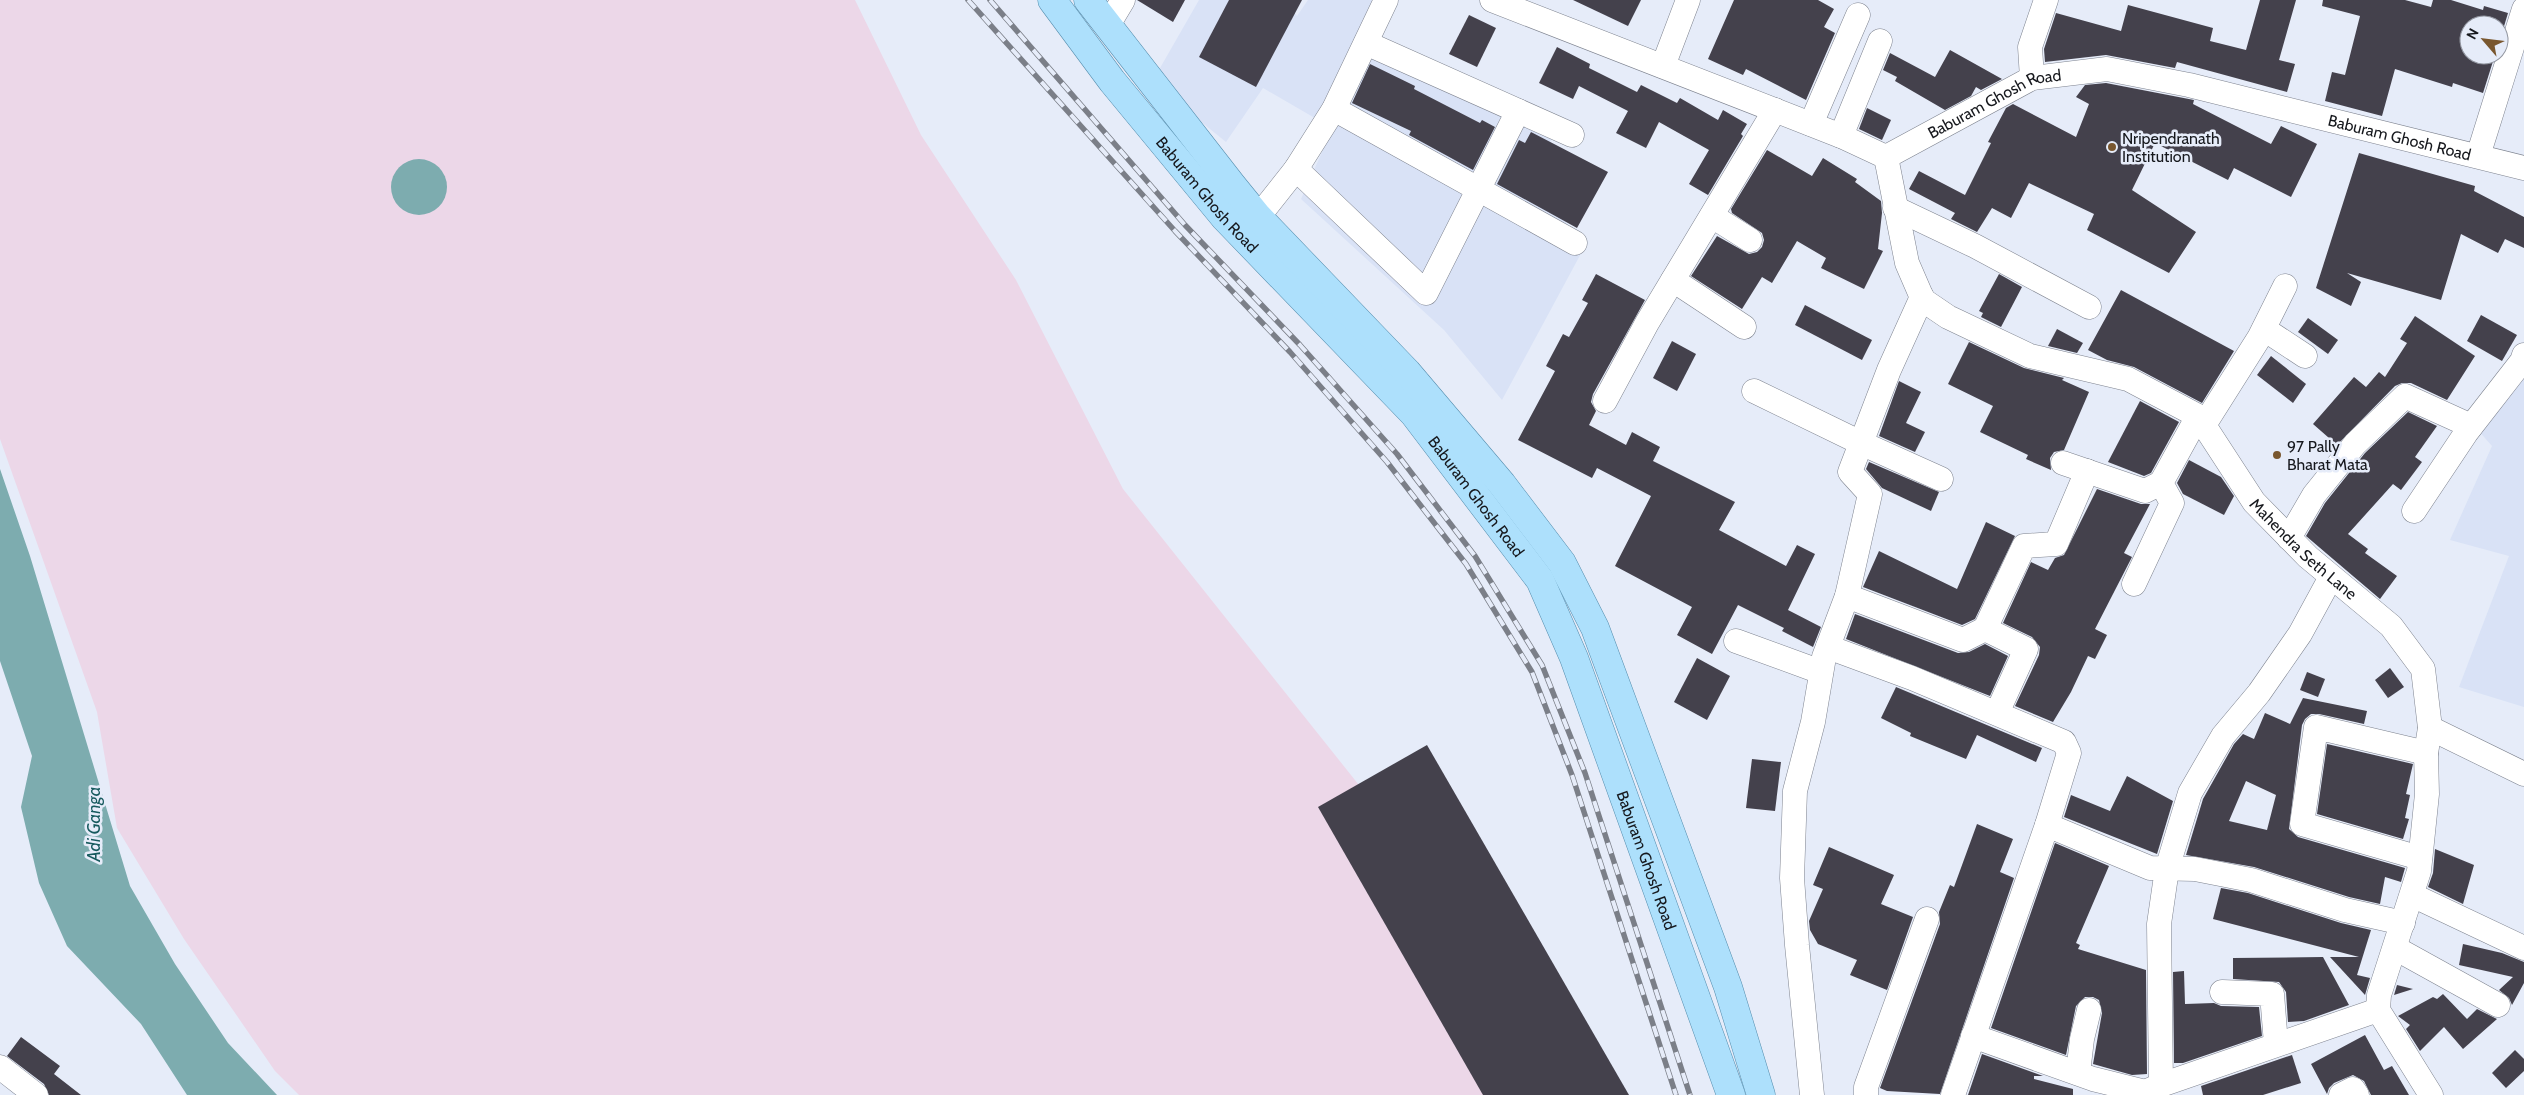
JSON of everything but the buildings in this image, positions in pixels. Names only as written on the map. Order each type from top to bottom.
[{"type":"main road","name":"Baburam Ghosh Road","points":[[1052,0],[1112,81],[1225,218],[1414,414],[1540,580],[1574,658],[1731,1095]]},
{"type":"main road","name":"Baburam Ghosh Road","points":[[1088,0],[1258,217],[1408,372],[1502,484],[1562,563],[1595,628],[1728,987],[1761,1095]]},
{"type":"street","points":[[1108,26],[1123,0]]},
{"type":"street","points":[[1258,217],[1296,170],[1334,109],[1386,0]]},
{"type":"street","points":[[1663,66],[1688,0]]},
{"type":"street","points":[[2032,78],[2030,47],[2046,0]]},
{"type":"street","points":[[1502,2],[1841,136],[1886,157]]},
{"type":"street","points":[[2478,156],[2524,9]]},
{"type":"street","points":[[1811,124],[1858,15]]},
{"type":"street","points":[[1841,136],[1880,41]]},
{"type":"street","points":[[1366,43],[1572,135]]},
{"type":"street","name":"Baburam Ghosh Road","points":[[1886,157],[2032,78],[2107,69],[2190,86],[2524,168]]},
{"type":"street","points":[[1334,109],[1575,243]]},
{"type":"street","points":[[1605,401],[1647,323],[1775,110]]},
{"type":"street","points":[[1296,170],[1426,293],[1518,111]]},
{"type":"street","name":"Mahendra Seth Lane","points":[[1886,157],[1907,263],[1922,297],[1948,317],[2030,356],[2128,379],[2201,420],[2254,502],[2331,577],[2391,626],[2423,669],[2430,728],[2426,754],[2427,794],[2419,871],[2379,995],[2378,1010]]},
{"type":"street","points":[[1895,208],[1976,246],[2089,307]]},
{"type":"street","points":[[1712,216],[1750,240]]},
{"type":"street","points":[[1673,280],[1744,326]]},
{"type":"street","points":[[2063,463],[2145,491],[2161,483],[2201,420],[2264,329],[2286,286]]},
{"type":"street","points":[[1812,1095],[1792,878],[1795,791],[1812,722],[1821,672],[1847,596],[1870,494],[1850,472],[1890,370],[1922,297]]},
{"type":"street","points":[[2264,329],[2305,356]]},
{"type":"street","points":[[2414,511],[2471,426],[2524,355]]},
{"type":"street","points":[[1754,391],[1941,479]]},
{"type":"street","points":[[2289,538],[2314,495],[2355,444],[2405,396],[2471,426]]},
{"type":"street","points":[[1847,596],[1963,640],[1985,629],[2024,546],[2056,544],[2087,472]]},
{"type":"street","points":[[2134,584],[2172,503],[2161,483]]},
{"type":"street","points":[[2150,1091],[2159,924],[2166,869],[2190,793],[2223,736],[2258,693],[2300,634],[2331,577]]},
{"type":"street","points":[[1985,629],[2026,649],[1997,713]]},
{"type":"street","points":[[1736,641],[1821,672]]},
{"type":"street","points":[[1828,647],[1997,713],[2064,742],[2069,753],[2047,825],[1954,1095]]},
{"type":"street","points":[[2420,858],[2302,824],[2316,727],[2426,754]]},
{"type":"street","points":[[2430,728],[2524,774]]},
{"type":"street","points":[[2047,825],[2150,868],[2195,869],[2251,880],[2345,910],[2403,923]]},
{"type":"street","points":[[2412,895],[2524,948]]},
{"type":"street","points":[[1866,1095],[1866,1087],[1927,919]]},
{"type":"street","points":[[2395,948],[2498,1005]]},
{"type":"street","points":[[2222,992],[2272,994],[2276,1044]]},
{"type":"street","points":[[2078,1073],[2082,1038],[2089,1010]]},
{"type":"street","points":[[1973,1036],[2078,1073],[2150,1091],[2194,1085],[2276,1044],[2378,1010],[2430,1094]]},
{"type":"street","points":[[0,1067],[36,1095]]},
{"type":"street","points":[[2341,1095],[2353,1089],[2357,1095]]},
{"type":"shaded area","points":[[0,0],[855,0],[921,135],[1016,280],[1123,489],[1606,1095],[299,1095],[275,1071],[184,939],[117,828],[97,712],[0,439]]},
{"type":"shaded area","points":[[1199,0],[1284,0],[1297,16],[1308,0],[1379,0],[1320,121],[1263,88],[1226,142],[1152,82]]},
{"type":"shaded area","points":[[1374,36],[1559,122],[1533,181],[1585,246],[1502,400],[1444,330],[1301,199]]},
{"type":"shaded area","points":[[2524,371],[2524,707],[2459,687],[2509,556],[2450,540],[2492,446],[2477,429]]},
{"type":"water","points":[[419,159],[430,161],[439,167],[445,176],[447,187],[445,198],[439,207],[430,213],[419,215],[408,213],[399,207],[393,198],[391,187],[393,176],[399,167],[408,161]]},
{"type":"water","name":"Adi Ganga","points":[[0,469],[30,556],[130,886],[175,964],[228,1043],[277,1095],[187,1095],[141,1024],[67,946],[39,883],[21,807],[32,756],[0,661]]},
{"type":"railway","points":[[968,0],[1175,231],[1290,352],[1387,462],[1466,564],[1532,672],[1572,775],[1676,1095]]},
{"type":"railway","points":[[990,0],[1185,225],[1300,345],[1397,454],[1475,556],[1542,665],[1585,773],[1690,1095]]},
{"type":"place","name":"Nripendranath Institution","points":[[2112,147]]},
{"type":"place","name":"97 Pally Bharat Mata","points":[[2277,455]]}]
